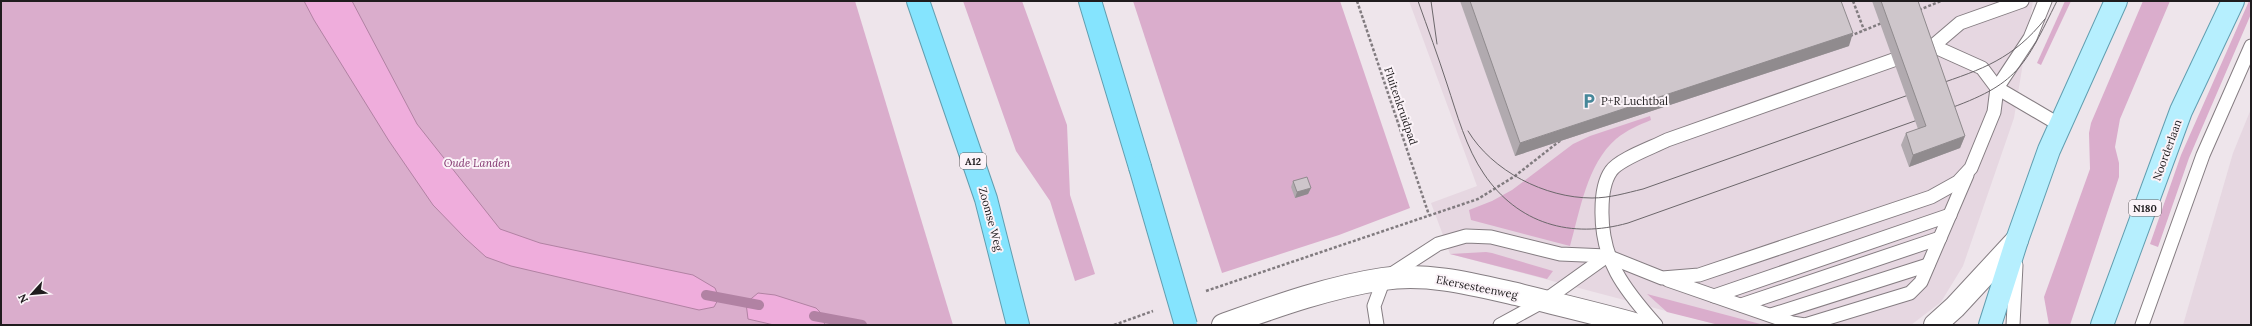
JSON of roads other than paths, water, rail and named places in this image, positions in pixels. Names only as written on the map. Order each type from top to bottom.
[{"type":"highway","name":"Zoomse Weg","points":[[918,1],[986,199],[1018,325]]},
{"type":"highway","points":[[1090,1],[1186,325]]},
{"type":"main road","points":[[1990,325],[2017,240],[2049,150],[2116,1]]},
{"type":"main road","name":"Noorderlaan","points":[[2102,325],[2181,111],[2233,1]]},
{"type":"main road","points":[[1935,325],[1955,307],[2017,240]]},
{"type":"main road","name":"Ekersesteenweg","points":[[1223,325],[1306,298],[1384,279],[1429,278],[1465,283],[1638,325]]},
{"type":"lane","points":[[1656,325],[1624,286],[1607,256],[1601,229],[1602,197],[1611,171],[1630,158],[1667,140],[1933,46],[1960,23],[2022,1]]},
{"type":"lane","points":[[1377,325],[1374,306],[1384,279],[1438,244],[1466,236],[1491,237],[1560,254],[1607,256],[1662,278],[1770,315],[1805,325],[1910,293],[1921,282],[1971,168],[1994,112],[1997,88],[2030,38],[2045,1]]},
{"type":"lane","points":[[1933,46],[1982,68],[1997,88],[2060,125]]},
{"type":"lane","points":[[2142,325],[2204,155],[2251,46]]},
{"type":"lane","points":[[1662,278],[1699,275],[1931,197],[1958,182],[1971,168]]},
{"type":"lane","points":[[1714,296],[1950,215]]},
{"type":"lane","points":[[1741,305],[1940,238]]},
{"type":"lane","points":[[2013,325],[2017,240]]},
{"type":"lane","points":[[1500,325],[1544,301],[1607,256]]},
{"type":"lane","points":[[1770,315],[1928,265]]},
{"type":"waterway","points":[[706,295],[759,305]]},
{"type":"waterway","points":[[814,316],[862,325]]},
{"type":"tram line","points":[[1418,1],[1462,130],[1472,153],[1484,174],[1498,191],[1513,205],[1529,216],[1566,228],[1607,228],[1628,223],[1926,117]]},
{"type":"tram line","points":[[1431,1],[1437,44]]},
{"type":"tram line","points":[[1945,110],[1970,101],[1989,91],[2004,81],[2016,70],[2027,58],[2057,1]]},
{"type":"tram line","points":[[1936,85],[1968,74],[1996,61],[2021,44],[2045,19]]},
{"type":"tram line","points":[[1468,131],[1478,145],[1491,158],[1505,170],[1521,180],[1556,193],[1574,197],[1599,198],[1643,189],[1917,92]]},
{"type":"place","name":"P+R Luchtbal","points":[[1589,101]]},
{"type":"park label","name":"Oude Landen","points":[[477,163]]}]
